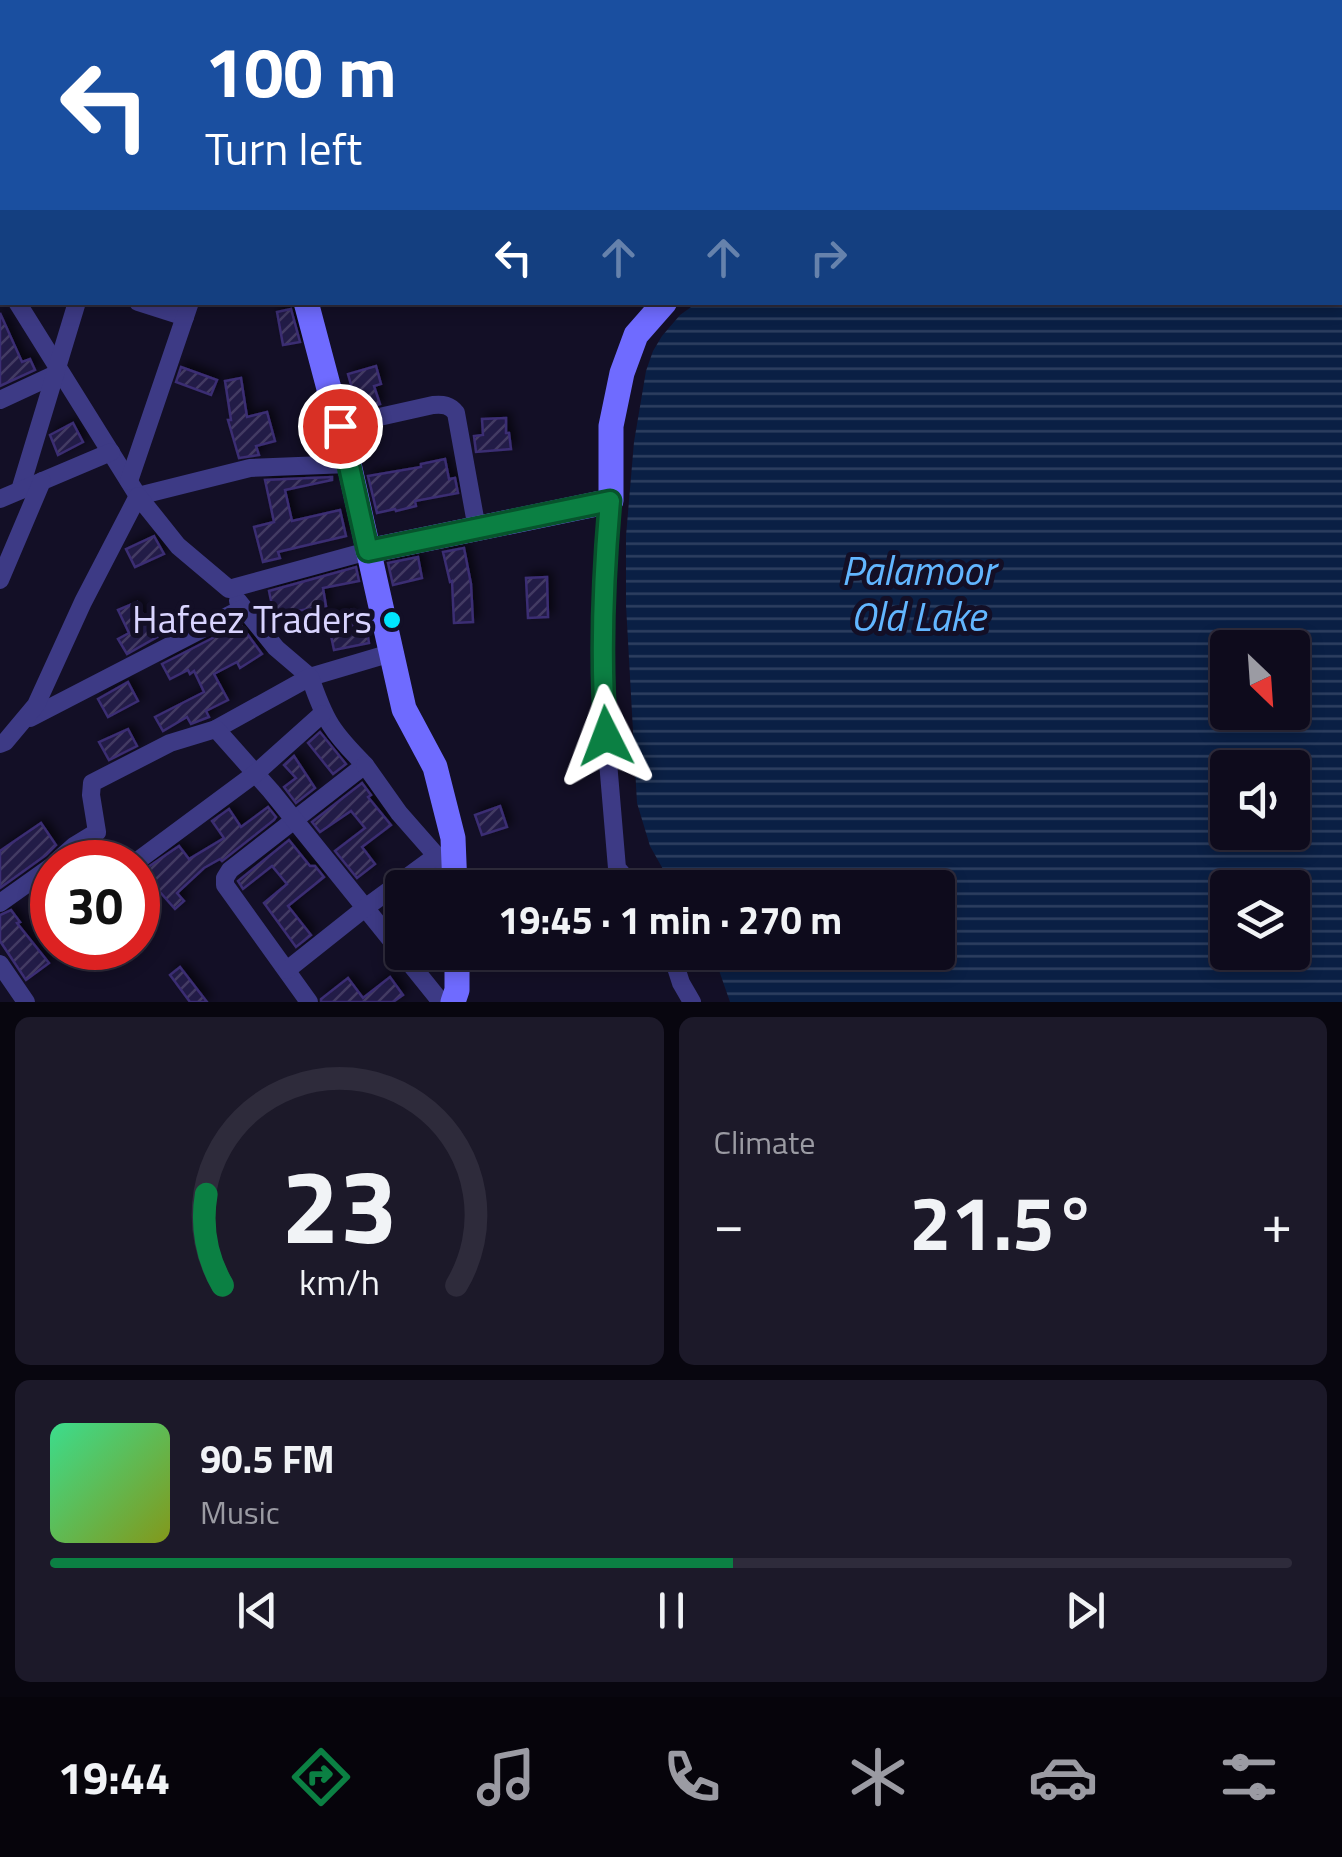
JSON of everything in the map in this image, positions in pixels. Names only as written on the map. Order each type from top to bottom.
[{"type":"street","points":[[20,305],[134,489],[178,546],[229,589],[276,648],[310,677],[322,714],[337,737],[364,765],[446,870]]},
{"type":"street","points":[[7,493],[57,370],[76,305]]},
{"type":"street","points":[[0,744],[36,705],[134,489],[187,310],[156,305]]},
{"type":"street","points":[[307,305],[350,464],[404,709],[435,767],[453,838],[448,870]]},
{"type":"street","points":[[620,870],[603,703],[604,562],[611,426],[622,373],[636,335],[662,305]]},
{"type":"street","points":[[0,400],[57,370]]},
{"type":"street","points":[[340,426],[433,405],[452,408],[477,529]]},
{"type":"street","points":[[7,493],[111,452]]},
{"type":"street","points":[[134,489],[250,468],[350,464]]},
{"type":"street","points":[[0,580],[42,481]]},
{"type":"street","points":[[229,589],[368,551],[610,501]]},
{"type":"street","points":[[22,722],[242,608]]},
{"type":"street","points":[[83,840],[96,832],[92,783],[170,743],[216,729],[310,677],[391,652]]},
{"type":"street","points":[[160,844],[256,774],[322,714]]},
{"type":"street","points":[[216,729],[296,820],[442,1002]]},
{"type":"street","points":[[309,1002],[225,885],[225,878],[230,870],[364,765]]},
{"type":"street","points":[[0,903],[30,881]]},
{"type":"street","points":[[287,970],[366,908],[385,900]]},
{"type":"street","points":[[0,964],[26,1002]]},
{"type":"street","points":[[454,1002],[457,970]]},
{"type":"street","points":[[677,970],[692,1002]]},
{"type":"water","name":"Palamoor Old Lake","points":[[694,305],[1342,305],[1342,1002],[730,1002],[719,970],[955,970],[955,870],[663,870],[650,846],[637,803],[626,536],[634,442],[646,371],[662,336]]},
{"type":"building","points":[[291,309],[300,342],[283,345],[277,312]]},
{"type":"building","points":[[0,313],[22,362],[30,359],[35,370],[0,386]]},
{"type":"building","points":[[376,366],[381,384],[374,386],[380,404],[355,410],[348,374]]},
{"type":"building","points":[[181,367],[217,380],[211,395],[176,382]]},
{"type":"building","points":[[241,378],[247,417],[267,412],[275,441],[256,446],[259,455],[239,458],[228,420],[225,381]]},
{"type":"building","points":[[506,418],[511,449],[476,452],[474,436],[483,435],[482,419]]},
{"type":"building","points":[[73,423],[83,442],[58,455],[50,435]]},
{"type":"building","points":[[445,459],[449,479],[455,478],[458,493],[377,513],[368,476]]},
{"type":"building","points":[[332,477],[285,490],[292,521],[340,510],[346,536],[278,552],[280,558],[263,562],[254,527],[274,522],[265,480]]},
{"type":"building","points":[[154,536],[164,554],[135,567],[126,549]]},
{"type":"building","points":[[464,548],[473,622],[454,623],[452,581],[443,552]]},
{"type":"building","points":[[418,557],[422,578],[393,585],[388,563]]},
{"type":"building","points":[[356,567],[359,581],[323,588],[326,606],[274,615],[269,591]]},
{"type":"building","points":[[547,577],[548,617],[528,618],[526,578]]},
{"type":"building","points":[[137,602],[157,637],[127,654],[118,639],[129,633],[118,610]]},
{"type":"building","points":[[351,610],[354,627],[366,625],[369,643],[334,650],[322,616]]},
{"type":"building","points":[[240,624],[262,654],[240,668],[237,662],[214,674],[228,700],[206,711],[209,717],[191,724],[187,717],[163,731],[155,717],[204,692],[194,671],[170,679],[162,664]]},
{"type":"building","points":[[128,682],[138,701],[108,717],[98,699]]},
{"type":"building","points":[[128,729],[137,746],[109,760],[99,742]]},
{"type":"building","points":[[320,732],[346,764],[333,774],[308,743]]},
{"type":"building","points":[[294,756],[315,788],[296,803],[284,787],[296,778],[284,765]]},
{"type":"building","points":[[362,783],[371,795],[368,797],[391,825],[362,847],[375,864],[357,878],[335,851],[365,828],[351,811],[320,832],[312,822]]},
{"type":"building","points":[[500,806],[507,827],[482,835],[475,815]]},
{"type":"building","points":[[268,807],[276,817],[222,861],[204,868],[177,893],[184,901],[175,909],[160,892],[160,859],[179,846],[189,859],[224,838],[212,821],[229,809],[241,827]]},
{"type":"building","points":[[41,823],[53,840],[30,840],[30,866],[0,888],[0,851]]},
{"type":"building","points":[[289,840],[324,877],[288,906],[311,935],[296,947],[264,903],[287,884],[272,866],[243,889],[238,881]]},
{"type":"building","points":[[11,910],[30,939],[30,970],[40,970],[26,980],[0,941],[0,915]]},
{"type":"building","points":[[180,967],[207,1002],[190,1002],[170,975]]},
{"type":"building","points":[[390,977],[403,995],[393,1002],[321,1002],[348,978],[363,998]]},
{"type":"place","name":"Hafeez Traders","points":[[392,620]]},
{"type":"route","points":[[340,426],[368,551],[610,501],[604,562],[606,736]]}]
